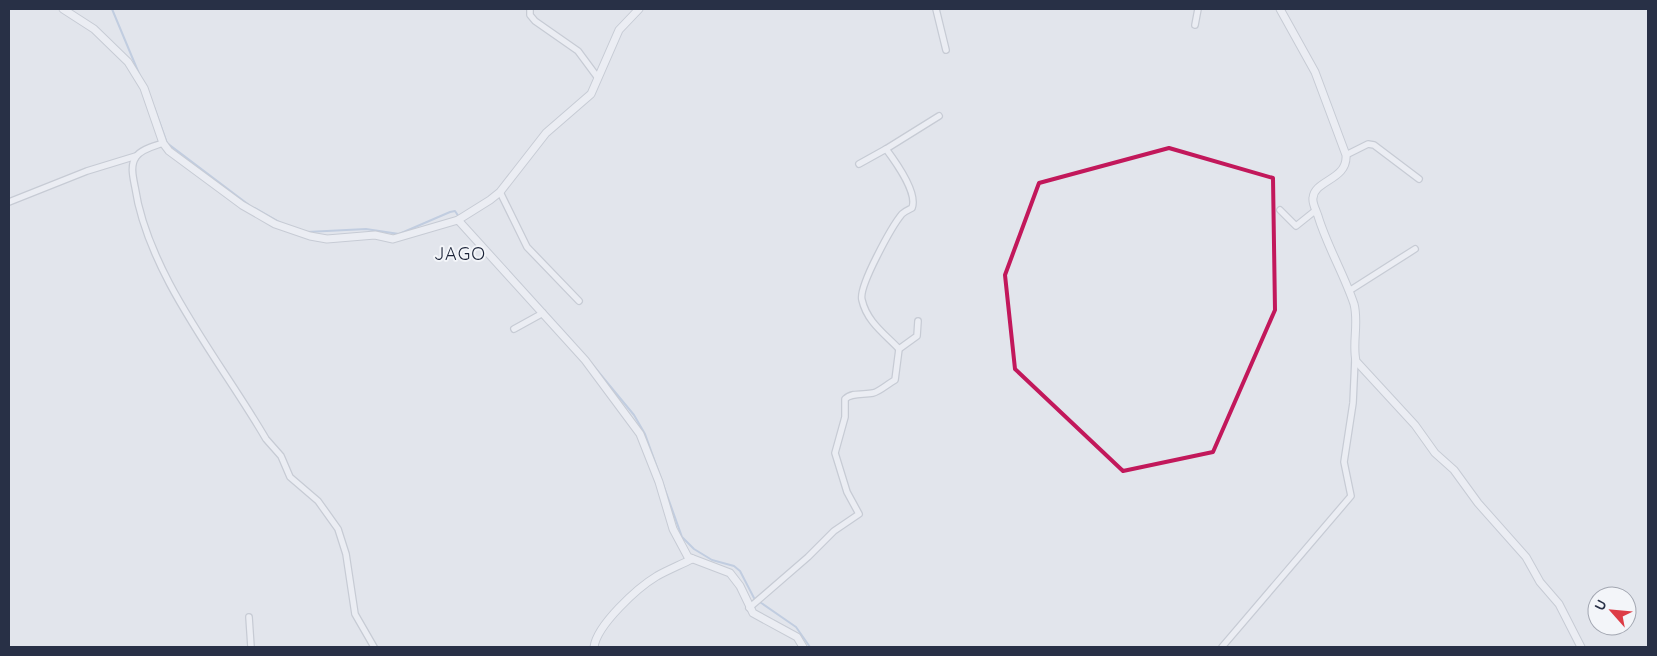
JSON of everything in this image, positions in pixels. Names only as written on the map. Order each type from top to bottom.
[{"type":"street","points":[[63,9],[94,29],[128,62],[144,88],[163,143],[169,151],[242,205],[275,224],[296,233],[326,239],[375,236],[393,239],[460,219],[500,192],[546,133],[591,94],[619,30],[640,9]]},
{"type":"street","points":[[530,9],[530,15],[535,21],[578,51],[598,78]]},
{"type":"street","points":[[936,9],[946,50]]},
{"type":"street","points":[[1195,25],[1198,9]]},
{"type":"street","points":[[1222,647],[1351,496],[1344,462],[1351,417],[1357,322],[1349,291],[1323,233],[1316,210],[1314,194],[1343,169],[1346,163],[1346,155],[1316,72],[1280,9]]},
{"type":"street","points":[[860,164],[939,116]]},
{"type":"street","points":[[9,202],[87,171],[136,156],[148,148],[163,143]]},
{"type":"street","points":[[1346,155],[1361,147],[1374,145],[1419,179]]},
{"type":"street","points":[[886,149],[905,180],[913,199],[913,206],[901,216],[868,274],[860,293],[863,305],[871,319],[899,349]]},
{"type":"street","points":[[136,156],[133,174],[136,198],[148,237],[173,289],[266,439],[281,456],[290,477],[318,500],[338,529],[346,554],[355,614],[374,647]]},
{"type":"street","points":[[500,192],[527,247],[579,301]]},
{"type":"street","points":[[1280,210],[1296,226],[1316,210]]},
{"type":"street","points":[[460,219],[585,360],[640,434],[656,474],[673,529],[685,553],[692,560],[730,573],[740,586],[756,615],[797,637],[803,647]]},
{"type":"street","points":[[1349,291],[1415,249]]},
{"type":"street","points":[[514,329],[543,313]]},
{"type":"street","points":[[751,606],[763,598],[834,531],[859,514],[848,492],[835,453],[845,417],[845,401],[851,395],[877,392],[895,380],[899,349],[917,336],[918,321]]},
{"type":"street","points":[[1356,358],[1415,425],[1435,454],[1454,470],[1478,503],[1526,557],[1540,582],[1558,604],[1581,647]]},
{"type":"street","points":[[594,647],[597,635],[602,627],[624,604],[655,577],[692,560]]},
{"type":"street","points":[[249,618],[251,647]]},
{"type":"highlighted area","points":[[1169,148],[1273,178],[1275,310],[1213,452],[1123,471],[1015,369],[1005,275],[1039,183]]},
{"type":"waterway","points":[[112,9],[140,76]]},
{"type":"waterway","points":[[154,107],[167,143],[249,205]]},
{"type":"waterway","points":[[255,208],[281,223]]},
{"type":"waterway","points":[[307,232],[366,229],[399,234],[450,212],[455,211],[459,217]]},
{"type":"waterway","points":[[504,266],[573,342]]},
{"type":"waterway","points":[[591,363],[634,415],[645,434],[682,537],[694,549],[712,560],[734,566],[740,571],[754,598],[796,627],[810,647]]},
{"type":"district","name":"JAGO","points":[[460,254]]}]
